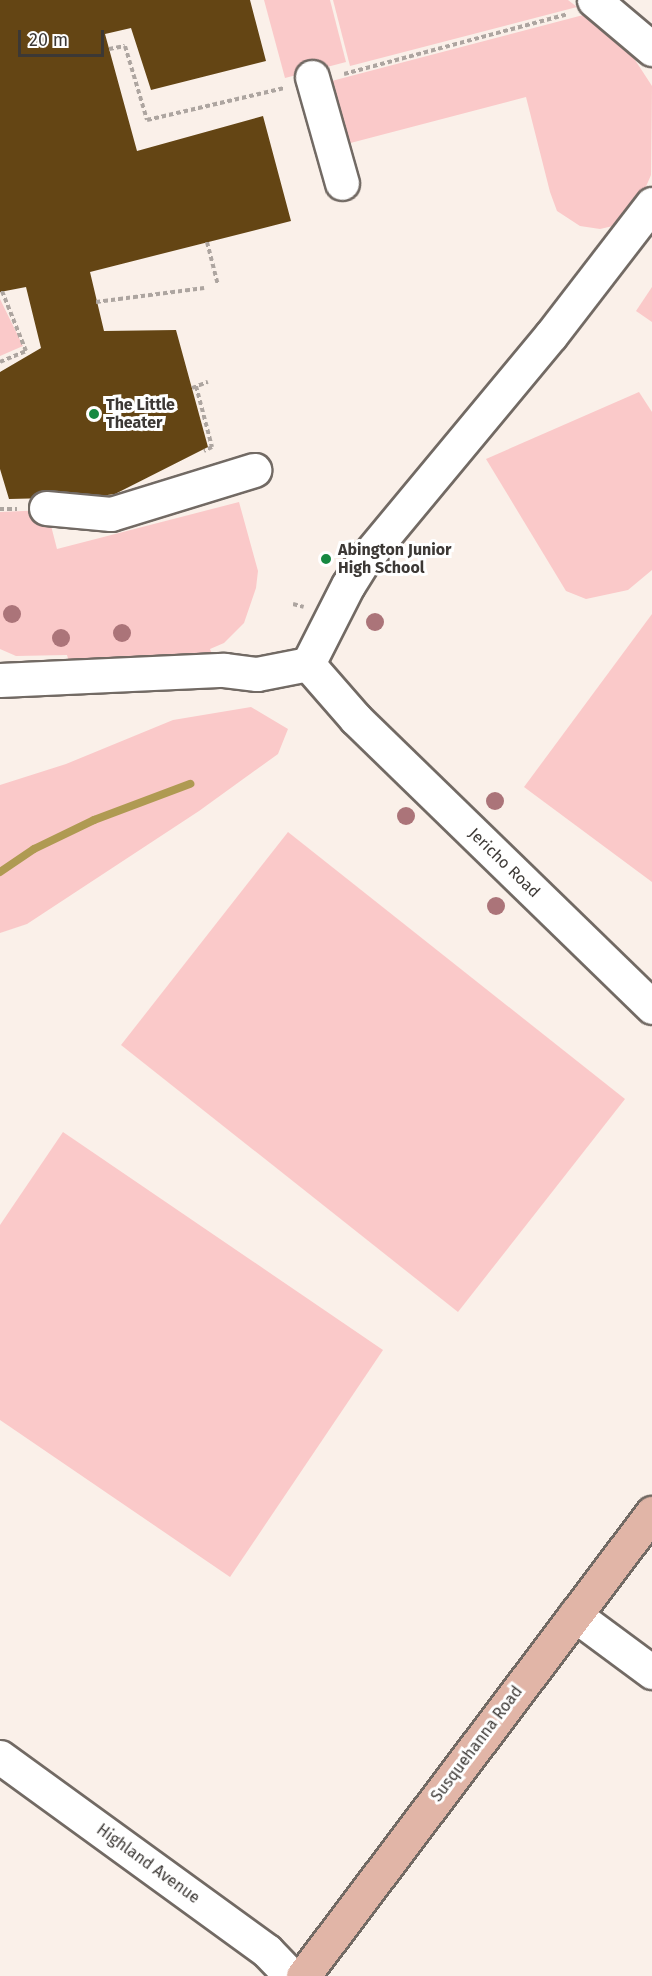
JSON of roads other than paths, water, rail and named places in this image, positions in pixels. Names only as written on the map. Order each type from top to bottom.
[{"type":"main road","name":"Susquehanna Road","points":[[303,1976],[652,1513]]},
{"type":"street","points":[[582,7],[652,49]]},
{"type":"street","points":[[313,79],[342,183]]},
{"type":"street","points":[[0,680],[225,670],[258,674],[308,664],[348,585],[362,563],[551,335],[652,204]]},
{"type":"street","points":[[46,508],[111,514],[254,470]]},
{"type":"street","name":"Jericho Road","points":[[308,664],[356,719],[652,1007]]},
{"type":"street","points":[[575,1616],[652,1672]]},
{"type":"street","name":"Highland Avenue","points":[[0,1757],[267,1951],[291,1976]]},
{"type":"waterway","points":[[0,872],[34,849],[94,820],[190,784]]},
{"type":"place","name":"The Little Theater","points":[[94,414]]},
{"type":"place","name":"Abington Junior High School","points":[[326,559]]}]
